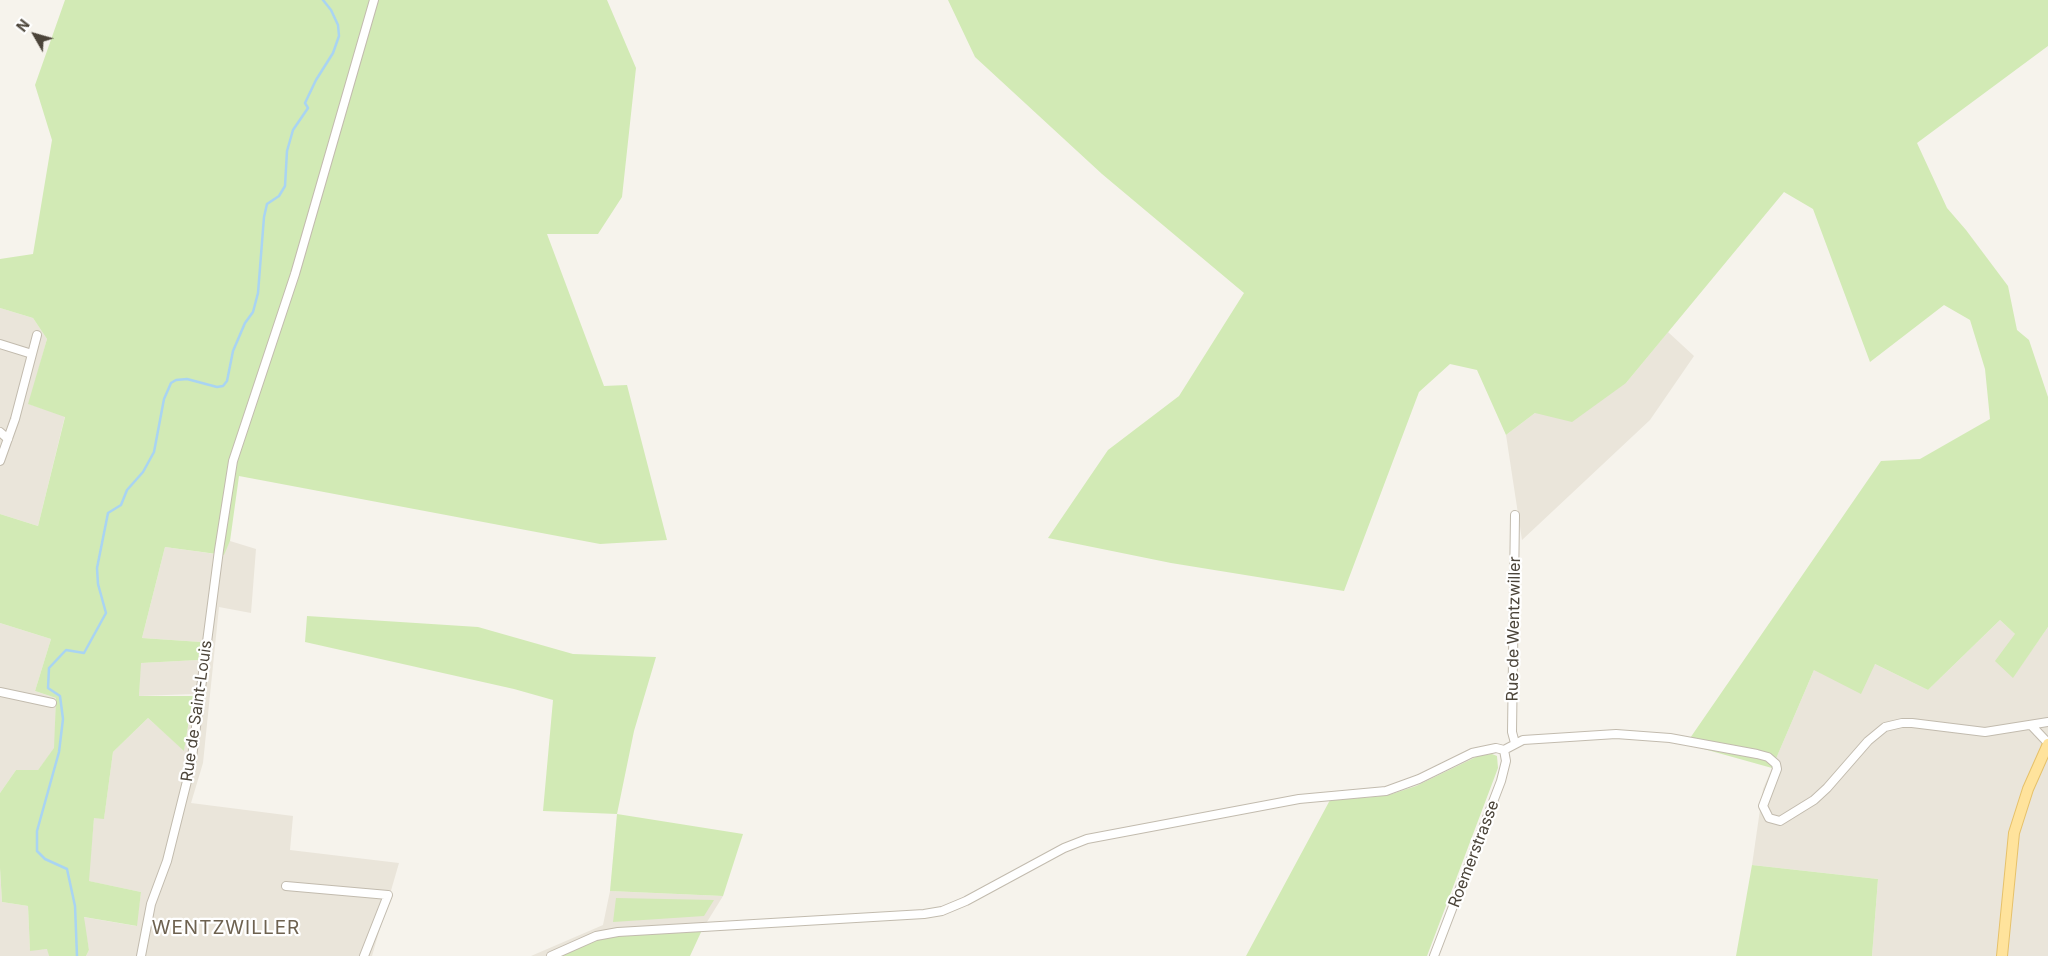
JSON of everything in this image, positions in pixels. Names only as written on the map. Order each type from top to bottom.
[{"type":"main road","points":[[2002,956],[2014,833],[2028,789],[2048,743]]},
{"type":"street","name":"Rue de Saint-Louis","points":[[142,956],[150,904],[170,852],[192,766],[220,542],[233,461],[295,274],[374,0]]},
{"type":"street","points":[[0,461],[37,335]]},
{"type":"street","points":[[0,344],[32,354]]},
{"type":"street","points":[[0,432],[8,439]]},
{"type":"street","name":"Rue de Wentzwiller","points":[[1515,515],[1512,732],[1515,743]]},
{"type":"street","points":[[0,692],[52,702]]},
{"type":"street","points":[[551,956],[596,936],[618,932],[942,912],[1064,848],[1086,839],[1299,799],[1386,790],[1419,779],[1472,753],[1496,748],[1504,750],[1515,743],[1530,739],[1616,734],[1652,737],[1768,757],[1776,764],[1777,769],[1763,806],[1769,818],[1780,821],[1814,800],[1868,741],[1885,727],[1912,723],[1985,732],[2048,722]]},
{"type":"street","points":[[2031,725],[2048,743]]},
{"type":"street","name":"Roemerstrasse","points":[[1434,956],[1500,786],[1506,761],[1504,750]]},
{"type":"street","points":[[286,886],[388,895],[364,956]]},
{"type":"shaded area","points":[[0,308],[33,318],[47,339],[29,404],[65,416],[38,526],[0,514]]},
{"type":"shaded area","points":[[1668,332],[1694,356],[1650,420],[1522,540],[1506,435],[1535,413],[1626,383]]},
{"type":"shaded area","points":[[230,541],[256,549],[251,613],[219,607],[203,763],[191,803],[293,816],[290,850],[399,863],[372,956],[86,956],[89,950],[83,917],[136,926],[141,892],[88,881],[94,818],[104,818],[113,752],[148,718],[184,750],[194,694],[139,696],[140,663],[198,660],[201,642],[142,638],[165,547],[223,555]]},
{"type":"shaded area","points":[[2000,620],[2015,634],[2013,677],[2048,627],[2048,956],[1872,956],[1878,879],[1752,865],[1763,789],[1814,670],[1875,664],[1928,690]]},
{"type":"shaded area","points":[[0,623],[51,639],[35,691],[56,698],[55,748],[38,770],[16,770],[0,793]]},
{"type":"shaded area","points":[[0,868],[2,902],[28,906],[30,950],[48,949],[49,956],[0,956]]},
{"type":"shaded area","points":[[610,891],[723,896],[702,930],[610,934],[561,956],[531,956],[603,925]]},
{"type":"green space","points":[[65,0],[607,0],[636,68],[622,197],[598,234],[547,234],[604,386],[627,385],[667,540],[600,544],[239,476],[230,541],[224,555],[165,547],[142,638],[201,642],[198,660],[141,663],[139,696],[193,696],[184,751],[148,718],[113,752],[104,819],[94,818],[89,881],[141,892],[137,926],[84,917],[89,950],[86,956],[49,956],[47,949],[30,951],[28,906],[2,902],[0,868],[0,793],[16,770],[38,770],[54,748],[56,698],[35,691],[51,639],[0,623],[0,514],[38,526],[65,417],[28,404],[47,339],[33,318],[0,308],[0,259],[33,254],[52,140],[35,85]]},
{"type":"green space","points":[[948,0],[2048,0],[2048,46],[1917,143],[1947,208],[2008,286],[2017,330],[2029,340],[2048,397],[2048,627],[2013,678],[1995,661],[2015,634],[2000,620],[1928,690],[1875,664],[1861,694],[1814,670],[1772,768],[1686,744],[1881,461],[1920,459],[1990,419],[1985,369],[1970,320],[1944,305],[1870,362],[1813,209],[1784,192],[1626,383],[1572,422],[1535,413],[1506,435],[1477,370],[1450,364],[1419,392],[1344,591],[1171,563],[1048,538],[1108,450],[1179,396],[1244,293],[1102,174],[975,57]]},
{"type":"green space","points":[[307,616],[478,627],[573,654],[656,657],[634,731],[617,814],[543,811],[553,700],[514,689],[305,642]]},
{"type":"green space","points":[[1492,754],[1497,756],[1498,768],[1427,956],[1246,956],[1330,800],[1392,794],[1416,786],[1480,755]]},
{"type":"green space","points":[[617,814],[743,834],[723,896],[610,891]]},
{"type":"green space","points":[[1752,865],[1878,879],[1872,956],[1736,956]]},
{"type":"green space","points":[[616,898],[714,900],[704,916],[613,922]]},
{"type":"green space","points":[[702,930],[690,956],[561,956],[610,934]]},
{"type":"waterway","points":[[77,956],[75,906],[67,869],[45,859],[37,851],[37,831],[59,752],[63,719],[60,696],[48,688],[49,668],[66,650],[84,653],[106,613],[98,584],[97,568],[108,513],[121,505],[127,490],[143,472],[154,452],[164,399],[171,383],[176,380],[187,379],[217,387],[223,386],[227,381],[233,351],[245,323],[253,312],[258,293],[264,217],[267,204],[279,196],[285,186],[287,151],[293,130],[308,108],[305,103],[316,80],[333,53],[339,36],[338,25],[331,10],[323,0]]},
{"type":"district","name":"WENTZWILLER","points":[[226,928]]}]
